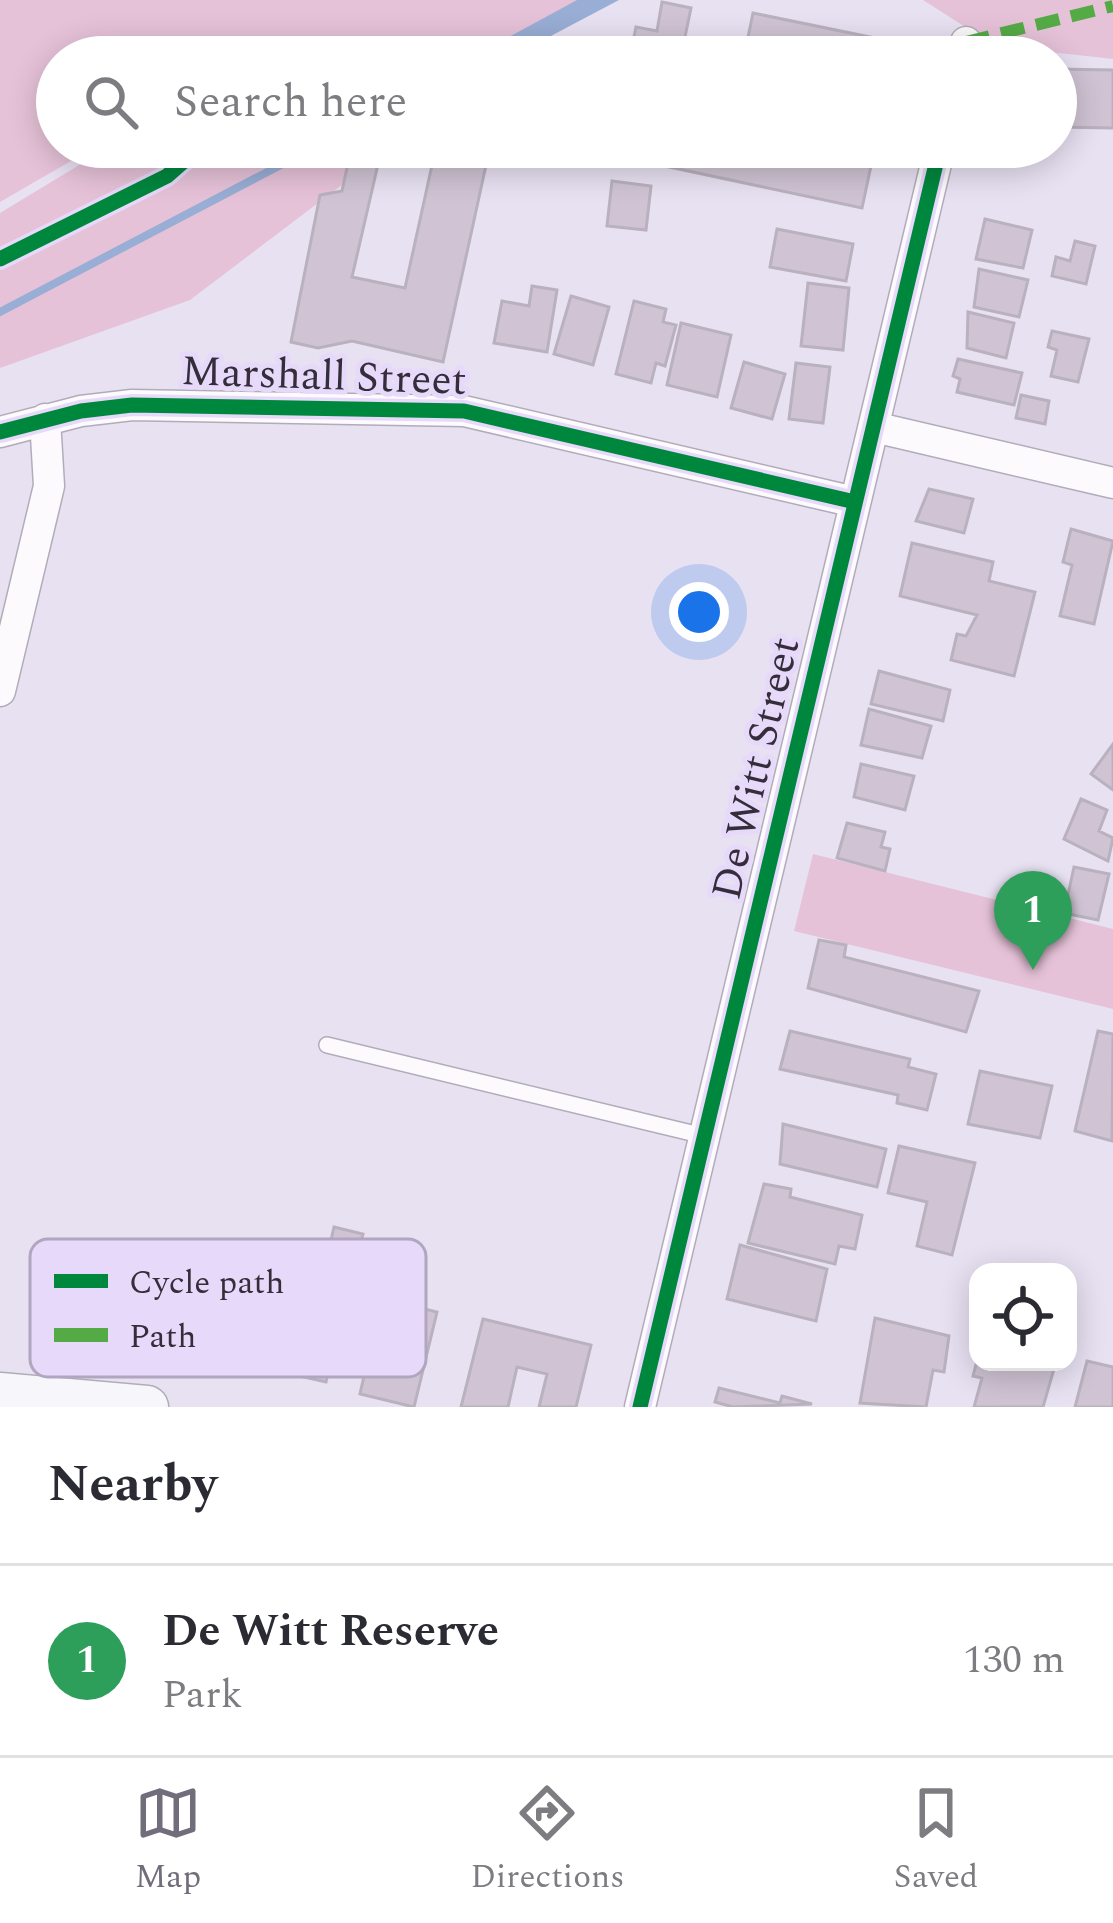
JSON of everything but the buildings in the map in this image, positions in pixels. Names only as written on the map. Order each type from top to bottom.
[{"type":"main road","points":[[0,1394],[55,1395],[147,1407]]},
{"type":"street","name":"De Witt Street","points":[[640,1407],[935,168]]},
{"type":"street","name":"Marshall Street","points":[[0,432],[45,419],[132,405],[464,411],[855,502]]},
{"type":"street","points":[[0,691],[49,486],[45,419]]},
{"type":"street","points":[[874,427],[1113,483]]},
{"type":"lane","points":[[328,1045],[704,1136]]},
{"type":"shaded area","points":[[0,0],[610,0],[548,36],[36,36],[36,168],[59,168],[0,202]]},
{"type":"shaded area","points":[[923,0],[1113,0],[1113,59],[1077,55],[1077,36],[979,36]]},
{"type":"shaded area","points":[[74,168],[364,168],[190,300],[0,368],[0,213]]},
{"type":"shaded area","points":[[813,854],[1113,929],[1113,1009],[794,931]]},
{"type":"water","points":[[577,0],[619,0],[551,36],[511,36]]},
{"type":"waterway","points":[[0,312],[275,168]]},
{"type":"marked path","points":[[990,36],[1113,6]]},
{"type":"cycle path","points":[[0,259],[176,168]]},
{"type":"cycle path","points":[[640,1407],[935,168]]},
{"type":"cycle path","points":[[0,432],[81,411],[132,405],[464,411],[855,502]]},
{"type":"place","name":"De Witt Reserve","points":[[1033,970]]}]
